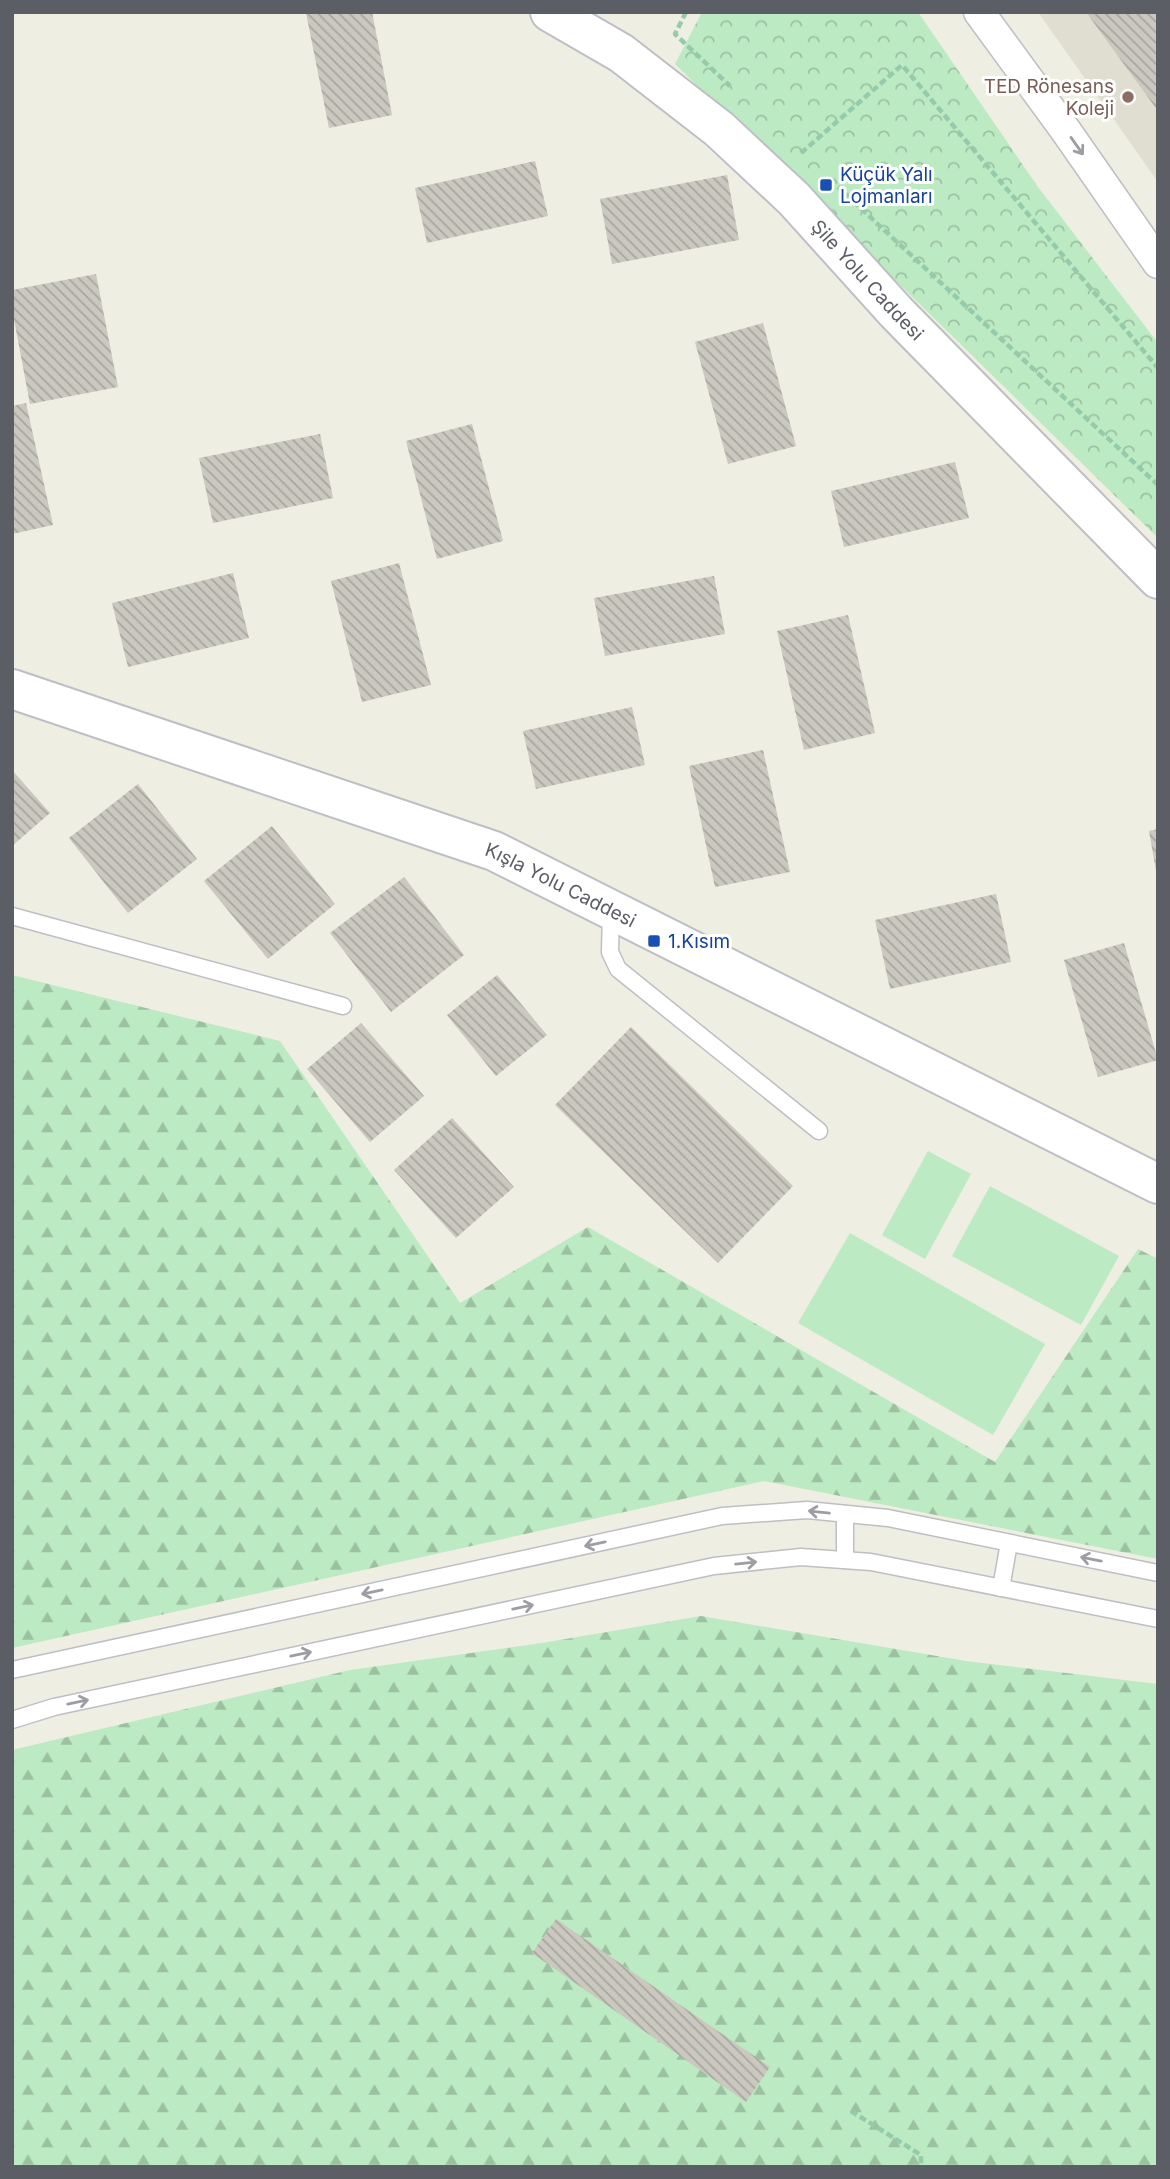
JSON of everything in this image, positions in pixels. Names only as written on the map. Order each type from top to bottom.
[{"type":"street","name":"Şile Yolu Caddesi","points":[[550,12],[621,53],[719,129],[785,190],[896,312],[1158,579]]},
{"type":"street","points":[[979,12],[1158,263]]},
{"type":"street","name":"Kışla Yolu Caddesi","points":[[12,689],[494,851],[1158,1184]]},
{"type":"lane","points":[[611,909],[610,951],[618,968],[819,1131]]},
{"type":"lane","points":[[12,916],[343,1006]]},
{"type":"lane","points":[[12,1670],[722,1516],[807,1510],[888,1518],[1158,1573]]},
{"type":"lane","points":[[845,1514],[845,1560]]},
{"type":"lane","points":[[1000,1588],[1009,1543]]},
{"type":"lane","points":[[12,1720],[68,1704],[713,1566],[801,1557],[872,1562],[1158,1619]]},
{"type":"path","points":[[686,12],[675,34],[733,89]]},
{"type":"path","points":[[792,144],[802,153],[902,65],[1158,368]]},
{"type":"path","points":[[832,181],[1158,485]]},
{"type":"path","points":[[851,2111],[921,2155],[921,2167]]},
{"type":"shaded area","name":"TED Rönesans Koleji","points":[[1038,12],[1158,12],[1158,182]]},
{"type":"green space","points":[[702,12],[918,12],[1038,187],[1158,343],[1158,538],[675,64]]},
{"type":"green space","points":[[12,975],[280,1041],[460,1303],[588,1227],[995,1462],[1138,1249],[1158,1259],[1158,1559],[764,1481],[12,1648]]},
{"type":"green space","points":[[928,1151],[971,1174],[925,1259],[882,1235]]},
{"type":"green space","points":[[990,1186],[1119,1256],[1081,1325],[952,1256]]},
{"type":"green space","points":[[850,1233],[1045,1344],[993,1435],[798,1323]]},
{"type":"green space","points":[[701,1616],[966,1661],[1158,1684],[1158,2167],[12,2167],[12,1750],[350,1670],[542,1643]]},
{"type":"building","points":[[372,12],[392,115],[329,128],[306,13]]},
{"type":"building","points":[[1086,12],[1158,12],[1158,111]]},
{"type":"building","points":[[535,161],[548,216],[427,243],[415,188]]},
{"type":"building","points":[[727,175],[739,240],[612,264],[600,199]]},
{"type":"building","points":[[96,274],[118,387],[30,404],[12,309],[12,290]]},
{"type":"building","points":[[763,323],[796,446],[728,464],[695,342]]},
{"type":"building","points":[[26,403],[53,525],[12,534],[12,406]]},
{"type":"building","points":[[472,424],[503,541],[437,559],[406,441]]},
{"type":"building","points":[[320,434],[333,498],[213,523],[199,458]]},
{"type":"building","points":[[955,462],[969,518],[844,547],[831,491]]},
{"type":"building","points":[[399,563],[431,685],[362,702],[331,581]]},
{"type":"building","points":[[233,573],[249,638],[128,667],[112,603]]},
{"type":"building","points":[[714,576],[725,634],[605,656],[594,598]]},
{"type":"building","points":[[848,615],[875,733],[804,750],[777,631]]},
{"type":"building","points":[[632,707],[645,765],[536,789],[523,731]]},
{"type":"building","points":[[763,750],[790,872],[715,887],[689,766]]},
{"type":"building","points":[[12,770],[50,813],[12,846]]},
{"type":"building","points":[[138,784],[197,859],[128,913],[69,838]]},
{"type":"building","points":[[272,826],[335,904],[268,959],[204,881]]},
{"type":"building","points":[[1158,829],[1158,871],[1156,871],[1149,831]]},
{"type":"building","points":[[404,877],[464,955],[391,1012],[330,933]]},
{"type":"building","points":[[996,894],[1011,962],[890,989],[875,920]]},
{"type":"building","points":[[1124,943],[1158,1060],[1098,1077],[1064,960]]},
{"type":"building","points":[[497,975],[547,1035],[496,1076],[447,1015]]},
{"type":"building","points":[[361,1023],[424,1096],[370,1142],[307,1069]]},
{"type":"building","points":[[631,1027],[793,1186],[718,1263],[555,1105]]},
{"type":"building","points":[[452,1118],[514,1187],[456,1238],[394,1170]]},
{"type":"building","points":[[556,1919],[770,2067],[746,2102],[532,1953]]},
{"type":"place","name":"TED Rönesans Koleji","points":[[1128,97]]},
{"type":"place","name":"Küçük Yalı Lojmanları","points":[[826,185]]},
{"type":"place","name":"1.Kısım","points":[[654,941]]}]
